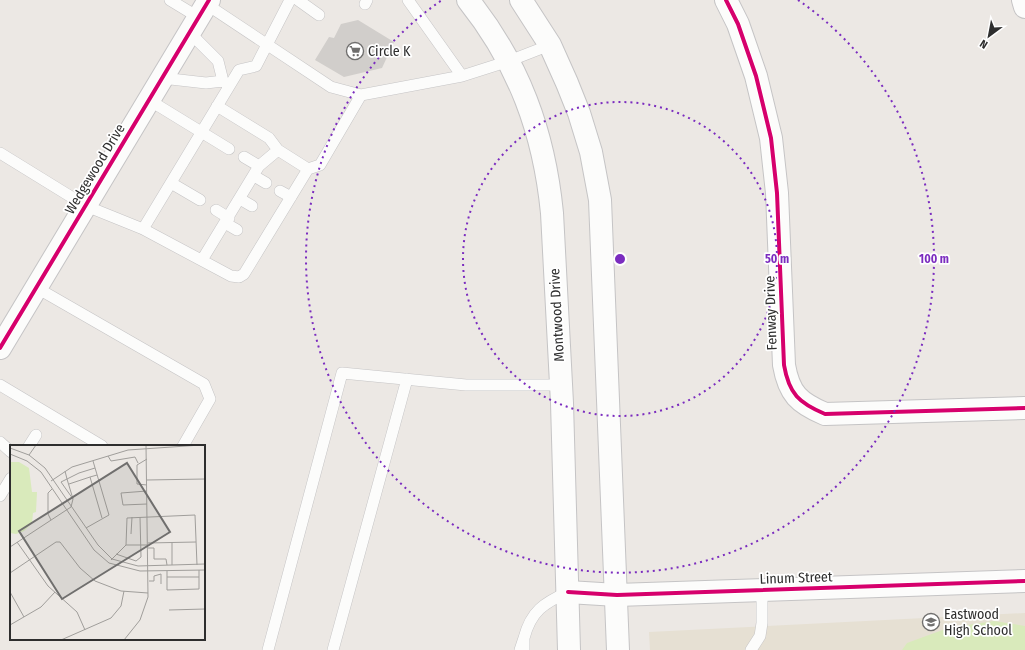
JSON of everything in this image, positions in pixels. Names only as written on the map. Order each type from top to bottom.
[{"type":"street","name":"Montwood Drive","points":[[468,0],[481,16],[509,61],[525,95],[539,138],[549,183],[552,213],[561,385],[570,650]]},
{"type":"street","points":[[521,0],[550,45],[579,113],[591,152],[600,200],[617,594],[618,650]]},
{"type":"street","name":"Fenway Drive","points":[[726,0],[738,24],[756,76],[771,138],[777,193],[784,365],[787,381],[795,395],[811,408],[825,414],[1025,408]]},
{"type":"street","points":[[1023,0],[1025,7]]},
{"type":"street","name":"Wedgewood Drive","points":[[0,348],[201,13]]},
{"type":"street","name":"Linum Street","points":[[568,592],[617,594],[1025,580]]},
{"type":"lane","points":[[170,0],[201,13],[267,45],[331,87],[360,95],[462,76],[509,61],[550,45]]},
{"type":"lane","points":[[143,229],[217,106],[226,84],[239,70],[256,66],[290,0]]},
{"type":"lane","points":[[408,0],[462,76]]},
{"type":"lane","points":[[303,1],[319,15]]},
{"type":"lane","points":[[201,13],[226,84]]},
{"type":"lane","points":[[162,78],[226,84]]},
{"type":"lane","points":[[0,153],[86,206],[143,229],[231,276],[239,277],[244,274],[258,242],[276,221],[308,169],[320,165],[360,95]]},
{"type":"lane","points":[[149,100],[229,148]]},
{"type":"lane","points":[[217,106],[269,138],[278,150],[308,169]]},
{"type":"lane","points":[[202,260],[256,171],[278,150]]},
{"type":"lane","points":[[244,157],[266,182]]},
{"type":"lane","points":[[171,183],[200,200]]},
{"type":"lane","points":[[280,192],[291,197]]},
{"type":"lane","points":[[240,199],[252,206]]},
{"type":"lane","points":[[216,210],[237,230]]},
{"type":"lane","points":[[266,215],[276,221]]},
{"type":"lane","points":[[37,288],[204,384],[210,399],[184,445]]},
{"type":"lane","points":[[268,650],[342,373],[466,385],[561,385]]},
{"type":"lane","points":[[333,650],[407,379]]},
{"type":"lane","points":[[0,385],[100,445]]},
{"type":"lane","points":[[31,445],[36,436]]},
{"type":"lane","points":[[0,442],[10,451]]},
{"type":"lane","points":[[0,496],[10,480]]},
{"type":"lane","points":[[751,650],[760,636],[762,623],[762,590]]},
{"type":"lane","points":[[520,650],[528,624],[537,611],[550,600],[568,592]]},
{"type":"lane","points":[[524,638],[524,650]]},
{"type":"shaded area","name":"Eastwood High School","points":[[1025,613],[1025,650],[650,650],[649,632]]},
{"type":"green space","points":[[994,621],[1025,626],[1025,650],[902,650],[907,643],[948,628]]},
{"type":"building","name":"Circle K","points":[[358,20],[394,42],[382,68],[344,77],[315,60],[329,37],[334,38],[341,24]]},
{"type":"cycle path","points":[[0,348],[209,0]]},
{"type":"cycle path","points":[[726,0],[738,24],[756,76],[771,138],[777,193],[784,365],[792,390],[808,406],[825,414],[1025,408]]},
{"type":"cycle path","points":[[568,592],[617,595],[1025,581]]},
{"type":"place","name":"Circle K","points":[[355,51]]},
{"type":"place","name":"Eastwood High School","points":[[931,622]]}]
